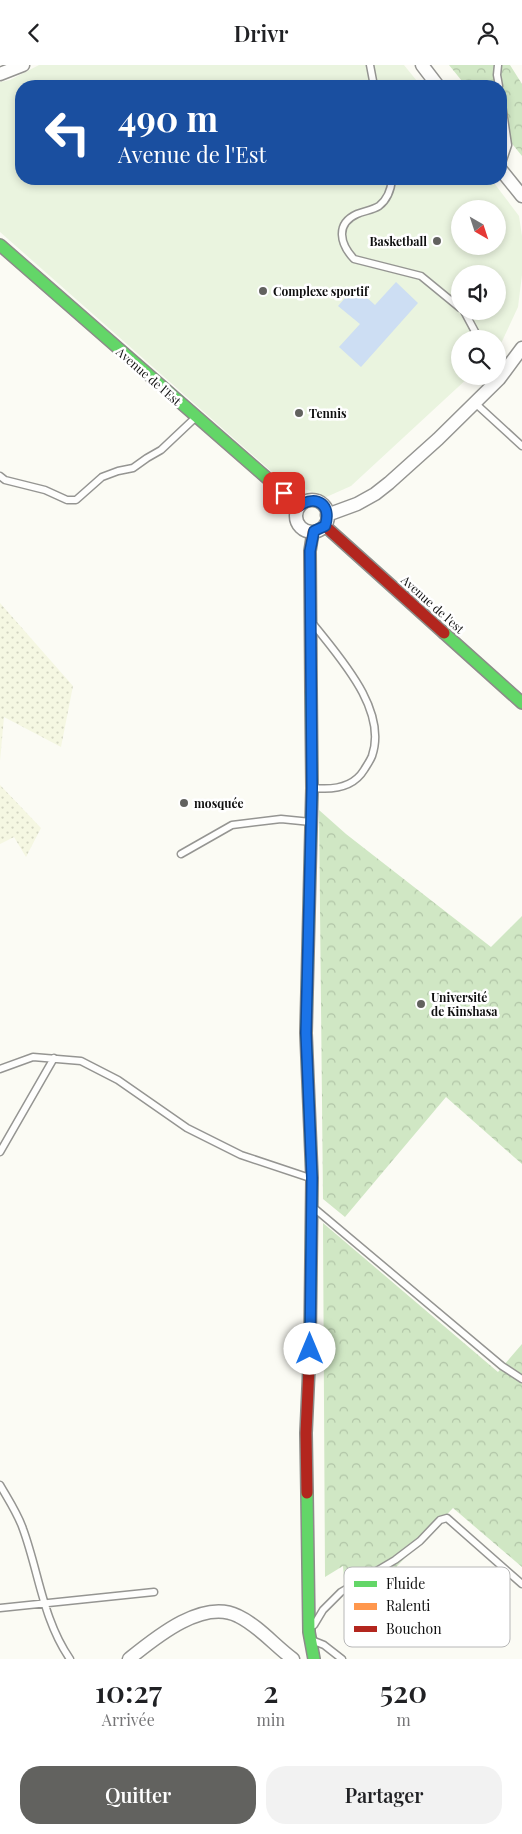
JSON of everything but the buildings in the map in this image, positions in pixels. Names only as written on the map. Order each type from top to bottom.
[{"type":"street","points":[[422,65],[433,80]]},
{"type":"street","points":[[0,74],[18,66]]},
{"type":"street","points":[[507,176],[522,196]]},
{"type":"street","name":"Avenue de l'Est","points":[[0,245],[299,506]]},
{"type":"street","points":[[506,368],[522,348]]},
{"type":"street","points":[[314,1659],[310,1636],[306,1433],[310,1360],[312,1178],[306,1033],[312,823],[310,551],[322,524],[324,506],[315,501],[305,502],[299,506],[296,513],[298,525],[308,531],[322,524],[375,494],[438,439],[492,385]]},
{"type":"street","name":"Avenue de l'est","points":[[322,524],[522,703]]},
{"type":"street","points":[[129,1659],[156,1637],[190,1619],[203,1614],[220,1612],[237,1615],[293,1659]]},
{"type":"lane","points":[[370,65],[373,80]]},
{"type":"lane","points":[[498,65],[498,80]]},
{"type":"lane","points":[[391,185],[391,190],[385,200],[377,207],[347,220],[343,229],[342,239],[347,251],[354,259],[420,276],[451,301]]},
{"type":"lane","points":[[475,403],[522,445]]},
{"type":"lane","points":[[0,476],[4,480],[45,490],[67,501],[76,500],[102,477],[133,468],[147,457],[162,450],[196,417]]},
{"type":"lane","points":[[311,621],[356,682],[372,716],[375,737],[372,757],[362,774],[348,784],[331,790],[312,788]]},
{"type":"lane","points":[[181,854],[232,825],[281,819],[312,823]]},
{"type":"lane","points":[[0,1069],[33,1057],[82,1061],[118,1080],[187,1128],[241,1155],[312,1178]]},
{"type":"lane","points":[[0,1152],[54,1058]]},
{"type":"lane","points":[[311,1206],[495,1360],[522,1379]]},
{"type":"lane","points":[[0,1485],[23,1528],[44,1603],[60,1645],[70,1659]]},
{"type":"lane","points":[[383,1567],[420,1541],[440,1520],[447,1518],[503,1567]]},
{"type":"lane","points":[[510,1573],[522,1584]]},
{"type":"lane","points":[[342,1659],[310,1636],[323,1610],[344,1590]]},
{"type":"lane","points":[[0,1609],[154,1592]]},
{"type":"green space","name":"Complexe sportif","points":[[39,65],[404,65],[416,80],[15,80],[15,185],[496,185],[519,216],[522,236],[522,275],[518,307],[506,333],[506,330],[451,330],[451,385],[460,385],[351,486],[324,498],[308,490],[289,487],[0,232],[0,82],[10,80]]},
{"type":"green space","points":[[449,65],[510,65],[522,84],[522,156],[507,137],[507,80],[461,80]]},
{"type":"green space","points":[[0,603],[73,686],[61,747],[4,717],[0,761]]},
{"type":"green space","points":[[0,785],[41,828],[26,857],[14,837],[0,844]]},
{"type":"green space","points":[[319,810],[346,834],[491,947],[522,916],[522,1164],[446,1097],[345,1217],[323,1199]]},
{"type":"green space","points":[[323,1223],[498,1372],[522,1344],[522,1567],[453,1508],[396,1567],[344,1567],[344,1579],[343,1566],[325,1577]]},
{"type":"water","points":[[396,282],[418,303],[361,367],[339,347],[360,324],[338,306],[355,287],[375,305]]},
{"type":"traffic: fast","points":[[0,245],[299,506]]},
{"type":"traffic: fast","points":[[444,633],[522,703]]},
{"type":"traffic: fast","points":[[310,1345],[312,1178],[306,1033],[312,788],[311,690]]},
{"type":"traffic: fast","points":[[307,1493],[309,1632],[314,1659]]},
{"type":"traffic: slow","points":[[311,690],[310,551],[313,532]]},
{"type":"traffic: jam","points":[[325,526],[444,633]]},
{"type":"traffic: jam","points":[[307,1493],[306,1433],[310,1345]]},
{"type":"place","name":"Basketball","points":[[437,241]]},
{"type":"place","name":"Complexe sportif","points":[[263,291]]},
{"type":"place","name":"Tennis","points":[[299,413]]},
{"type":"place","name":"mosquée","points":[[184,803]]},
{"type":"place","name":"Université de Kinshasa","points":[[421,1004]]},
{"type":"route","points":[[284,493],[299,506],[310,500],[320,503],[324,506],[327,515],[325,526],[318,531],[314,531],[310,551],[312,823],[306,1033],[312,1178],[310,1349]]}]
